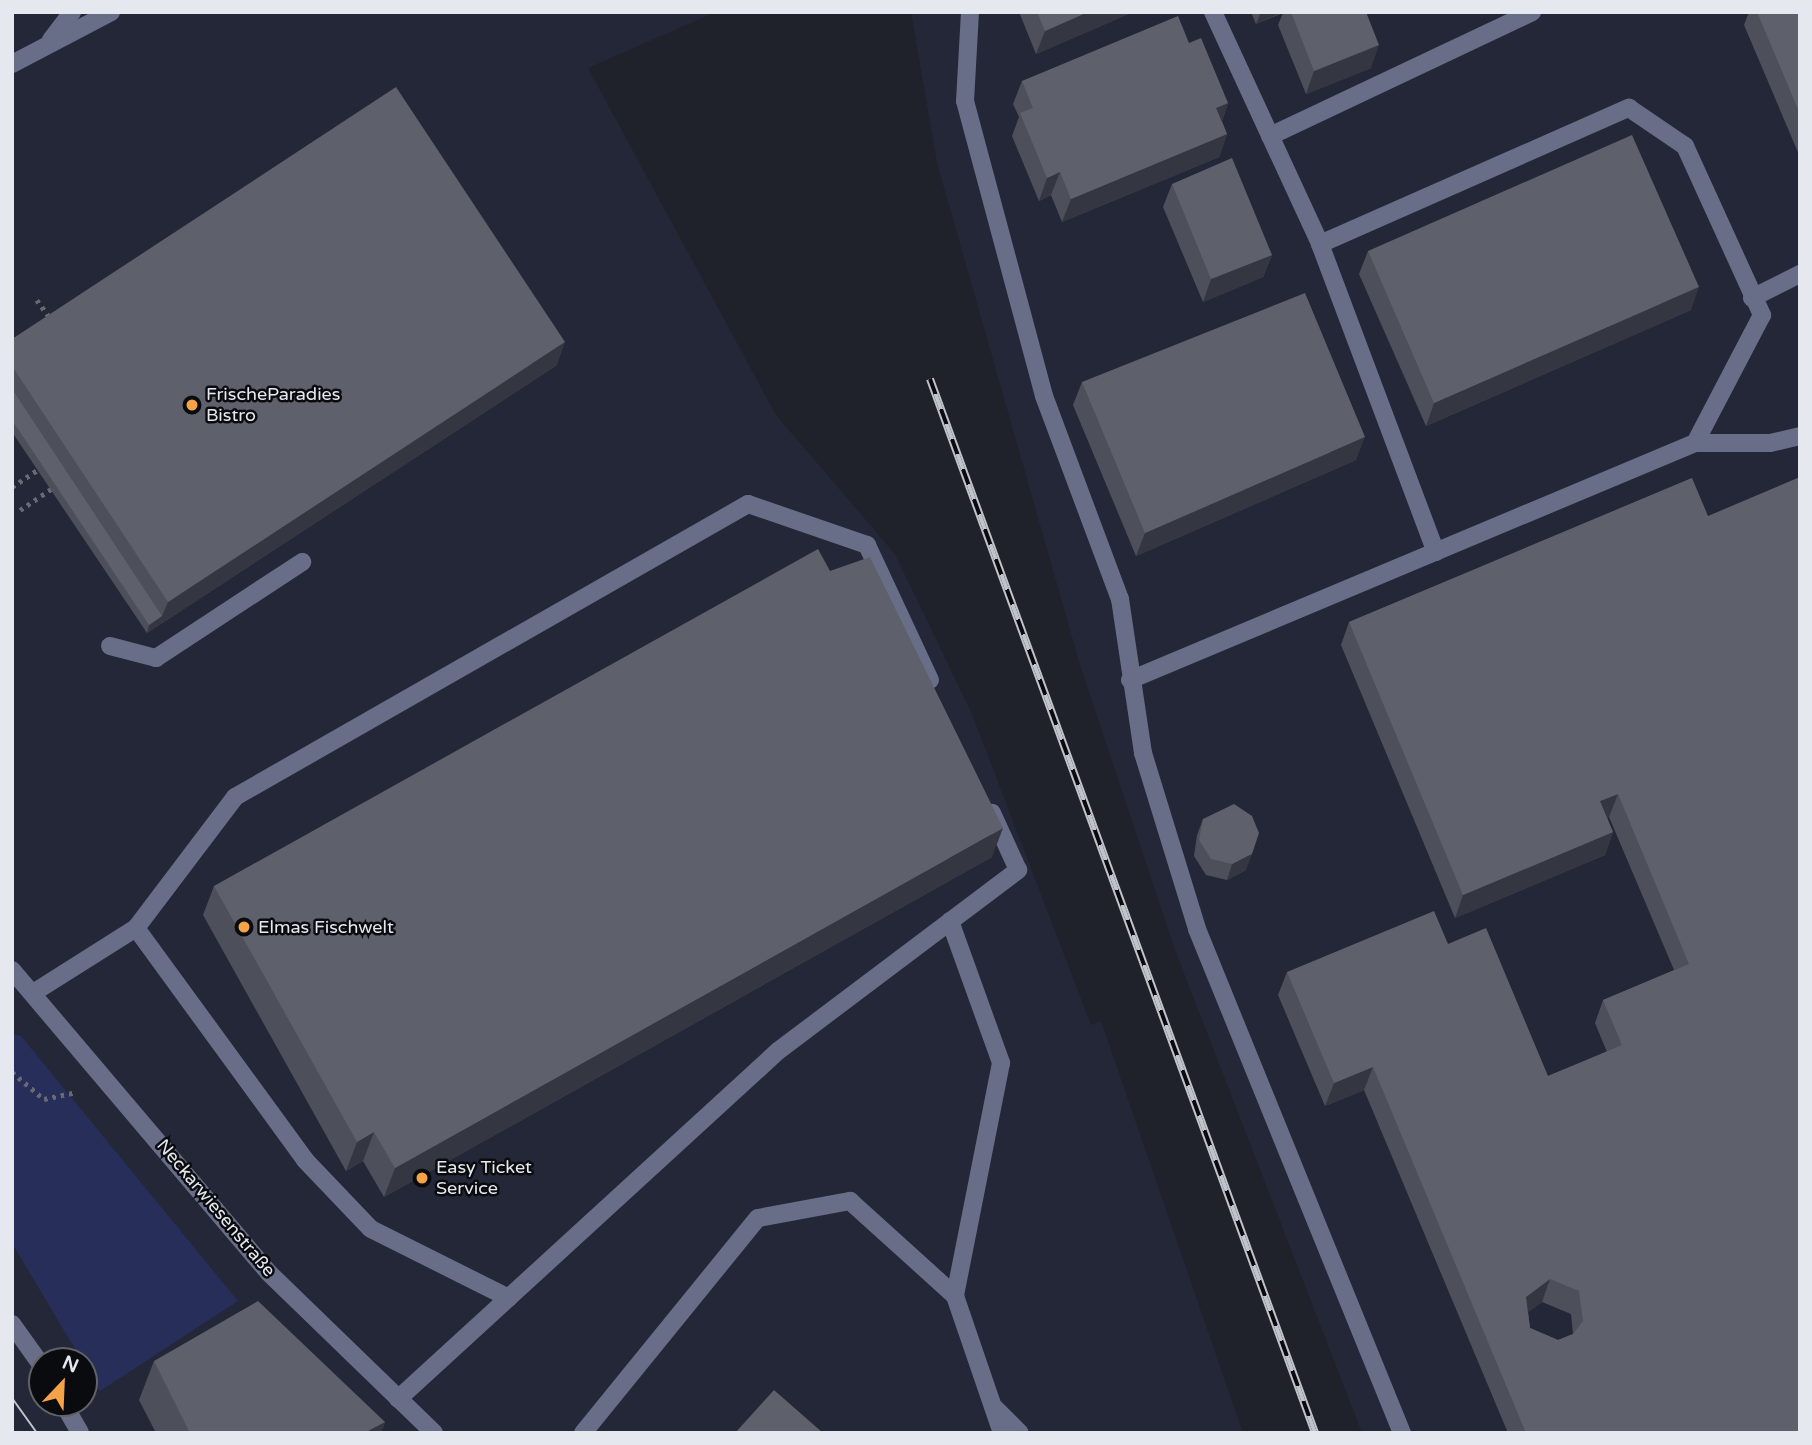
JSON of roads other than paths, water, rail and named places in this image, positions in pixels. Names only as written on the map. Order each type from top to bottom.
[{"type":"street","points":[[47,46],[72,12]]},
{"type":"street","points":[[12,64],[111,12]]},
{"type":"street","points":[[970,12],[965,101],[1044,396],[1120,599],[1129,680],[1143,753],[1197,929],[1402,1433]]},
{"type":"street","points":[[1213,12],[1320,244],[1436,552]]},
{"type":"street","points":[[1270,136],[1532,12]]},
{"type":"street","points":[[1320,244],[1629,108],[1685,146],[1762,315],[1695,443]]},
{"type":"street","points":[[1752,298],[1800,274]]},
{"type":"street","points":[[1129,680],[1695,443],[1770,443],[1800,436]]},
{"type":"street","points":[[33,993],[136,928],[235,797],[748,504],[867,545],[937,695]]},
{"type":"street","points":[[110,646],[156,658],[302,562]]},
{"type":"street","points":[[398,1399],[778,1051],[1018,870],[983,795]]},
{"type":"street","points":[[950,921],[1000,1063],[955,1296]]},
{"type":"street","points":[[136,928],[305,1160],[371,1229],[509,1298]]},
{"type":"street","name":"Neckarwiesenstraße","points":[[12,970],[106,1074],[269,1273],[434,1433]]},
{"type":"street","points":[[583,1433],[758,1219],[850,1201],[955,1296],[1002,1433]]},
{"type":"street","points":[[12,1324],[28,1347]]},
{"type":"street","points":[[992,1405],[1020,1433]]},
{"type":"street","points":[[71,1417],[80,1433]]},
{"type":"tram line","points":[[12,1398],[37,1433]]},
{"type":"railway","points":[[930,379],[1315,1433]]},
{"type":"place","name":"FrischeParadies Bistro","points":[[192,405]]},
{"type":"place","name":"Elmas Fischwelt","points":[[244,927]]},
{"type":"place","name":"Easy Ticket Service","points":[[422,1178]]}]
